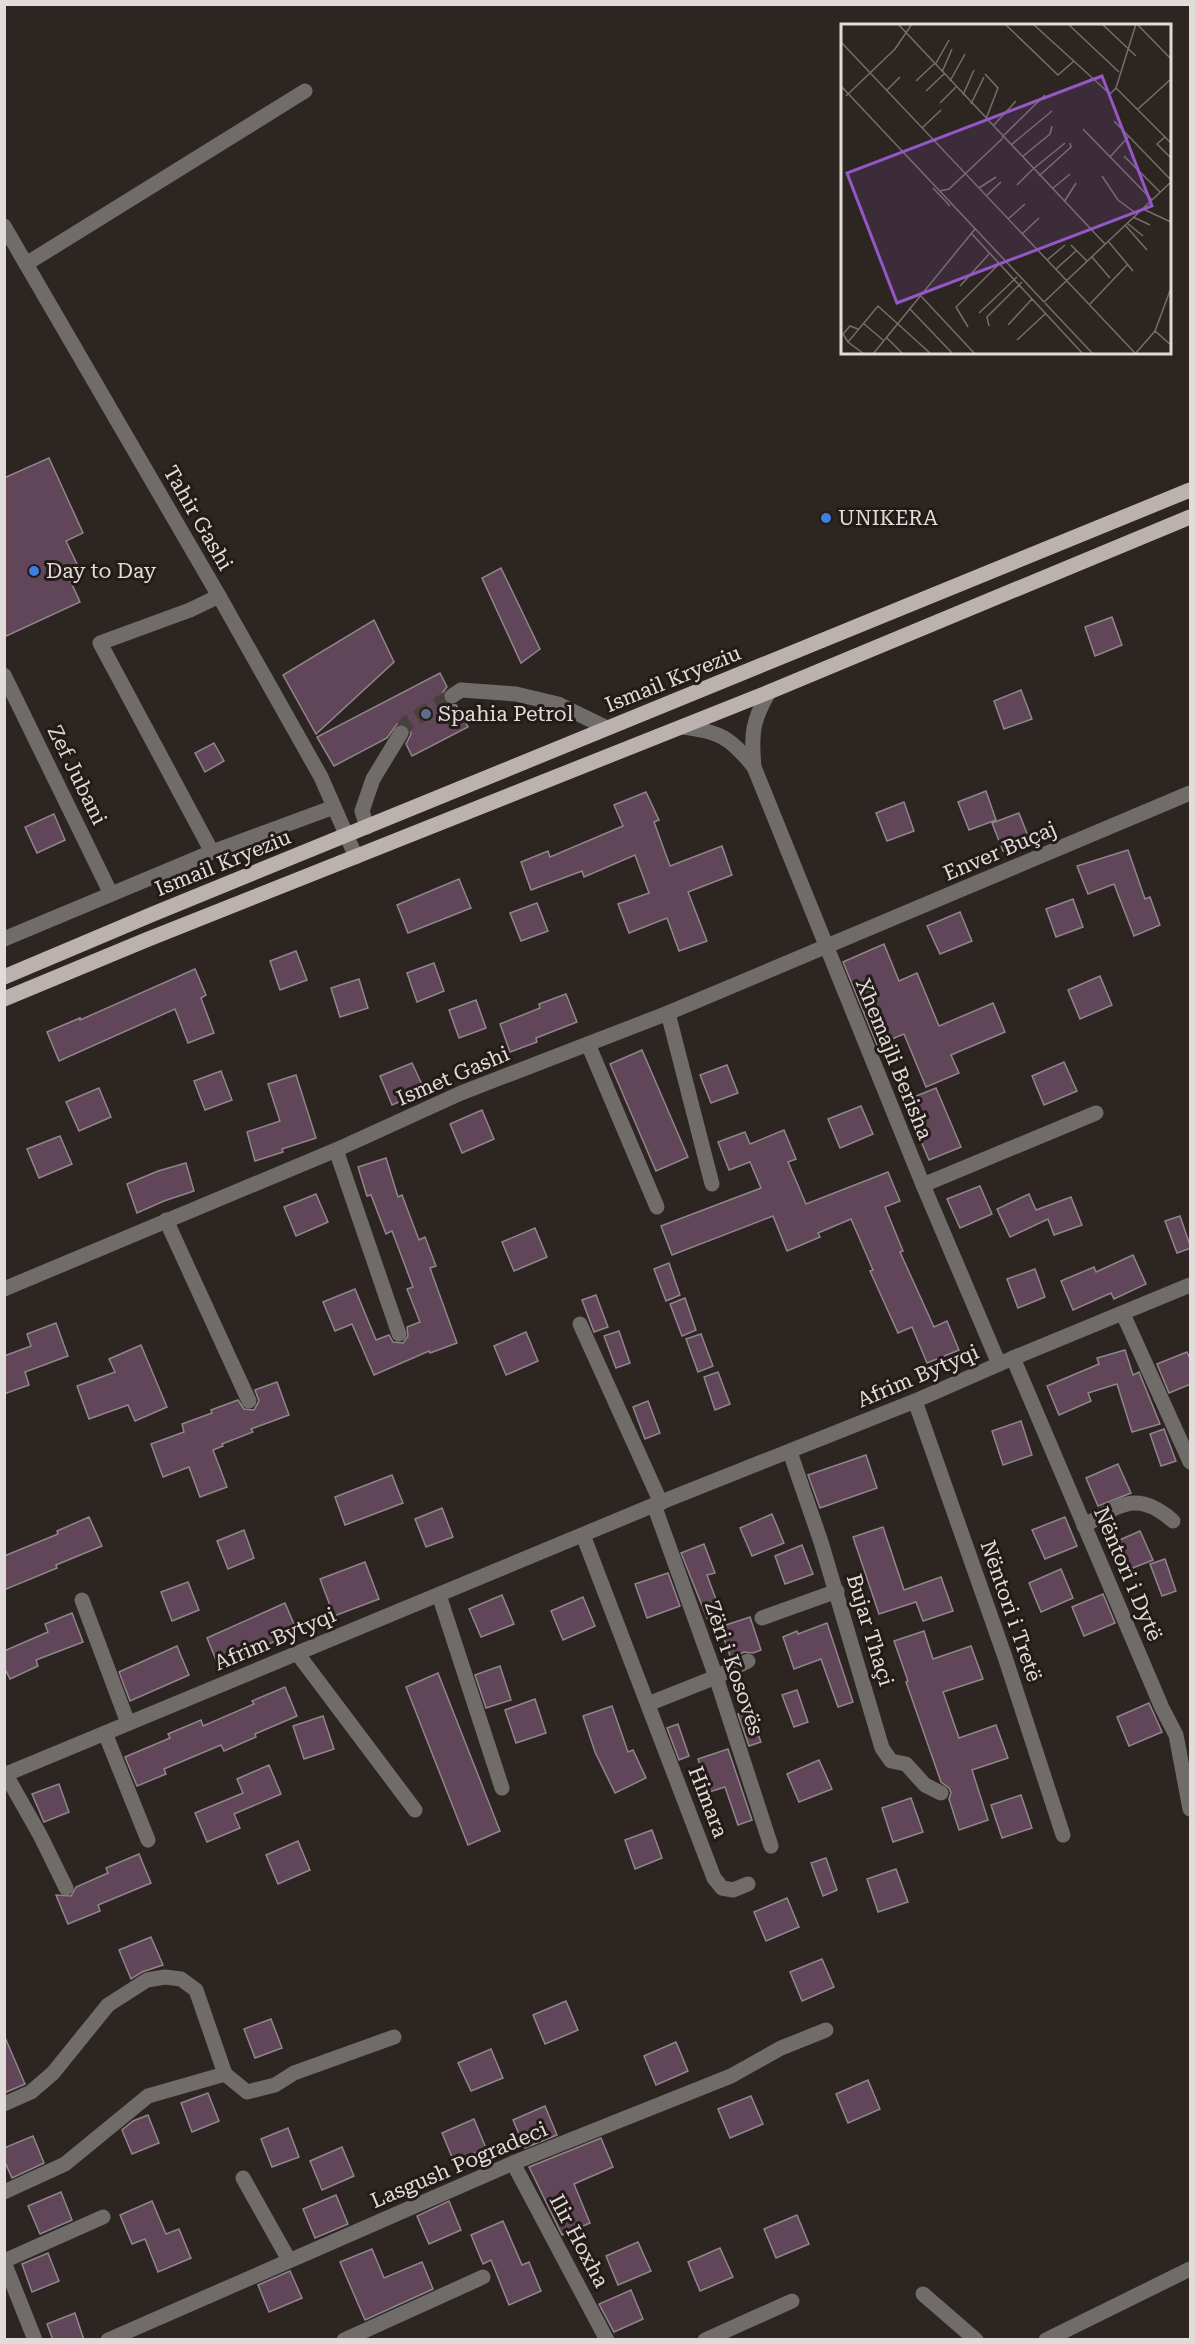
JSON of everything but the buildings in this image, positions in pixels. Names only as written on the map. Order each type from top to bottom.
[{"type":"main road","name":"Ismail Kryeziu","points":[[4,977],[367,826],[1191,490]]},
{"type":"main road","name":"Ismail Kryeziu","points":[[4,999],[769,692],[1191,517]]},
{"type":"street","points":[[26,264],[305,91]]},
{"type":"street","name":"Tahir Gashi","points":[[4,226],[219,596],[321,777],[356,857]]},
{"type":"street","points":[[212,852],[100,643],[190,610],[219,596]]},
{"type":"street","name":"Zef Jubani","points":[[4,675],[111,894]]},
{"type":"street","points":[[452,696],[461,690],[516,694],[558,704],[607,728]]},
{"type":"street","name":"Xhemajli Berisha","points":[[754,767],[752,743],[756,713],[769,692]]},
{"type":"street","name":"Xhemajli Berisha","points":[[682,727],[706,730],[725,738],[739,748],[754,767],[923,1185],[1006,1361]]},
{"type":"street","points":[[367,826],[363,811],[373,779],[401,733]]},
{"type":"street","name":"Enver Buçaj","points":[[826,947],[1191,793]]},
{"type":"street","points":[[4,939],[212,852],[334,807]]},
{"type":"street","name":"Ismet Gashi","points":[[4,1289],[336,1150],[461,1093],[668,1013],[826,947]]},
{"type":"street","points":[[668,1013],[712,1184]]},
{"type":"street","points":[[588,1044],[657,1206]]},
{"type":"street","points":[[923,1185],[1096,1113]]},
{"type":"street","points":[[336,1150],[399,1334]]},
{"type":"street","points":[[166,1220],[249,1401]]},
{"type":"street","name":"Afrim Bytyqi","points":[[66,1888],[40,1835],[5,1775],[658,1504],[915,1401],[1191,1285]]},
{"type":"street","points":[[1123,1314],[1191,1462]]},
{"type":"street","points":[[580,1324],[658,1504]]},
{"type":"street","name":"Nëntori i Dytë","points":[[1006,1361],[1084,1526],[1162,1708],[1176,1735],[1191,1809]]},
{"type":"street","name":"Nëntori i Tretë","points":[[915,1401],[1001,1646],[1063,1835]]},
{"type":"street","name":"Bujar Thaçi","points":[[790,1452],[837,1591],[882,1748],[891,1761],[906,1764],[925,1785],[941,1793]]},
{"type":"street","points":[[1084,1526],[1107,1511],[1134,1502],[1157,1507],[1173,1521]]},
{"type":"street","name":"Zëri i Kosovës","points":[[658,1504],[771,1846]]},
{"type":"street","name":"Himara","points":[[583,1535],[714,1878],[722,1888],[733,1890],[748,1884]]},
{"type":"street","points":[[762,1618],[837,1591]]},
{"type":"street","points":[[439,1595],[502,1788]]},
{"type":"street","points":[[82,1600],[128,1724]]},
{"type":"street","points":[[297,1653],[415,1810]]},
{"type":"street","points":[[648,1704],[716,1677],[748,1661]]},
{"type":"street","points":[[105,1733],[148,1840]]},
{"type":"street","points":[[4,2104],[31,2092],[53,2073],[108,2005],[147,1980],[165,1977],[181,1979],[196,1989],[225,2074],[247,2092],[274,2085],[294,2073],[394,2037]]},
{"type":"street","name":"Lasgush Pogradeci","points":[[108,2340],[513,2163],[731,2076],[781,2048],[826,2030]]},
{"type":"street","points":[[4,2192],[65,2164],[148,2096],[225,2074]]},
{"type":"street","name":"Ilir Hoxha","points":[[513,2163],[608,2340]]},
{"type":"street","points":[[243,2178],[289,2260]]},
{"type":"street","points":[[35,2340],[4,2261],[103,2217]]},
{"type":"street","points":[[1046,2340],[1191,2269]]},
{"type":"street","points":[[344,2340],[483,2277]]},
{"type":"street","points":[[923,2294],[976,2340]]},
{"type":"street","points":[[705,2340],[792,2301]]},
{"type":"tunnel","points":[[401,733],[407,723],[452,696]]},
{"type":"place","name":"UNIKERA","points":[[826,518]]},
{"type":"place","name":"Day to Day","points":[[34,571]]},
{"type":"place","name":"Spahia Petrol","points":[[426,714]]}]
